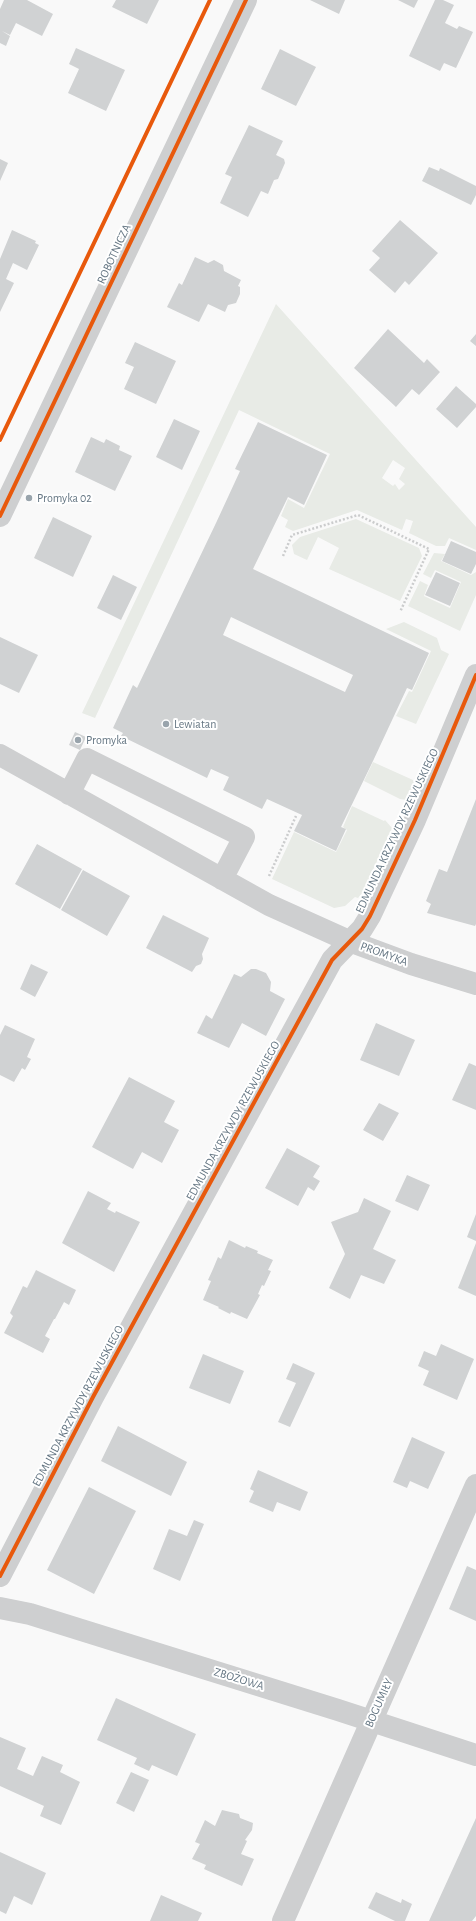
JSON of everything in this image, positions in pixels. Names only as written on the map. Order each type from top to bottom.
[{"type":"street","name":"ROBOTNICZA","points":[[0,516],[246,0]]},
{"type":"street","name":"EDMUNDA KRZYWDY RZEWUSKIEGO","points":[[0,1576],[93,1397],[328,967],[349,941],[362,929],[370,916],[439,767],[476,675]]},
{"type":"street","name":"PROMYKA","points":[[0,755],[269,905],[349,941],[411,964],[476,984]]},
{"type":"street","points":[[69,794],[87,759],[244,837],[222,879]]},
{"type":"street","name":"BOGUMIŁY","points":[[283,1921],[476,1485]]},
{"type":"street","name":"ZBOŻOWA","points":[[0,1608],[30,1614],[476,1755]]},
{"type":"path","points":[[283,556],[292,535],[358,515],[429,549],[400,612]]},
{"type":"path","points":[[266,882],[296,816]]},
{"type":"shaded area","points":[[276,304],[476,527],[476,550],[449,538],[445,546],[436,546],[409,533],[413,521],[406,519],[402,530],[357,510],[293,531],[285,527],[288,520],[281,516],[288,499],[304,508],[330,454],[239,410],[95,718],[82,713]],"holes":[[[393,460],[405,468],[399,479],[405,484],[399,490],[395,484],[393,486],[382,478]]]},
{"type":"shaded area","points":[[356,519],[419,548],[422,556],[400,601],[329,569],[339,548],[318,537],[307,560],[294,554],[292,545],[300,537]]},
{"type":"shaded area","points":[[434,553],[445,554],[441,561],[471,575],[476,572],[476,595],[460,631],[408,606],[420,581],[428,585],[424,596],[450,608],[461,582],[435,570],[431,578],[423,574]]},
{"type":"shaded area","points":[[404,622],[437,638],[441,650],[449,654],[416,724],[396,716],[409,691],[412,692],[431,651],[386,629]]},
{"type":"shaded area","points":[[373,762],[413,780],[416,788],[414,794],[407,800],[400,799],[364,781]]},
{"type":"shaded area","points":[[352,806],[384,821],[385,820],[392,828],[363,892],[358,898],[355,897],[345,906],[334,908],[272,879],[294,832],[336,852],[347,830],[343,827]]},
{"type":"building","points":[[4,0],[27,0],[53,14],[42,36],[16,23],[10,35],[2,31],[10,36],[6,46],[0,43],[0,9]]},
{"type":"building","points":[[116,0],[159,0],[147,24],[112,7]]},
{"type":"building","points":[[310,0],[345,0],[339,14]]},
{"type":"building","points":[[398,0],[418,0],[414,8]]},
{"type":"building","points":[[435,0],[443,0],[454,5],[445,23],[457,29],[459,26],[473,32],[456,68],[444,63],[440,71],[409,56]]},
{"type":"building","points":[[76,48],[125,70],[106,111],[68,93],[79,69],[69,64]]},
{"type":"building","points":[[280,49],[316,67],[296,106],[261,89]]},
{"type":"building","points":[[249,125],[283,141],[276,155],[284,159],[285,163],[278,179],[274,180],[268,194],[261,191],[248,217],[220,203],[232,177],[225,174]]},
{"type":"building","points":[[0,159],[8,163],[0,181]]},
{"type":"building","points":[[429,167],[439,171],[440,168],[476,186],[476,195],[471,205],[422,181]]},
{"type":"building","points":[[400,220],[438,253],[409,285],[405,281],[395,293],[369,270],[380,258],[372,251]]},
{"type":"building","points":[[12,230],[36,241],[35,243],[39,245],[27,270],[13,263],[6,279],[14,283],[0,312],[0,259]]},
{"type":"building","points":[[195,257],[208,263],[214,260],[223,265],[224,271],[241,280],[238,286],[240,287],[240,294],[236,303],[228,305],[225,312],[208,304],[199,322],[167,307],[179,283],[182,285]]},
{"type":"building","points":[[388,329],[424,363],[427,359],[440,372],[419,395],[412,389],[396,407],[354,368]]},
{"type":"building","points":[[476,334],[476,346],[470,341]]},
{"type":"building","points":[[135,342],[176,361],[156,404],[124,389],[134,367],[125,363]]},
{"type":"building","points":[[456,386],[476,404],[476,407],[457,428],[436,409]]},
{"type":"building","points":[[174,419],[200,431],[182,470],[156,457]]},
{"type":"building","points":[[258,422],[327,455],[304,505],[288,497],[253,569],[429,653],[412,690],[407,688],[341,827],[346,829],[336,851],[294,831],[302,815],[267,799],[262,809],[223,790],[229,777],[211,769],[207,778],[121,736],[123,733],[113,728],[133,685],[137,688],[216,523],[240,471],[235,469]],"holes":[[[231,617],[353,675],[345,692],[223,635]]]},
{"type":"building","points":[[91,437],[104,443],[106,439],[120,446],[119,450],[132,456],[115,491],[75,472]]},
{"type":"building","points":[[53,517],[92,536],[73,577],[34,558]]},
{"type":"building","points":[[451,541],[476,552],[476,564],[471,574],[442,561]]},
{"type":"building","points":[[436,572],[460,583],[450,606],[425,595]]},
{"type":"building","points":[[113,575],[137,587],[121,620],[97,608]]},
{"type":"building","points":[[0,637],[38,655],[19,693],[0,684]]},
{"type":"building","name":"Promyka","points":[[75,732],[86,737],[80,750],[69,745]]},
{"type":"building","points":[[476,799],[475,926],[427,913],[431,904],[426,901],[439,869],[447,872]]},
{"type":"building","points":[[37,844],[82,869],[60,909],[15,884]]},
{"type":"building","points":[[83,870],[130,896],[107,936],[61,910]]},
{"type":"building","points":[[163,915],[209,938],[202,954],[203,959],[201,964],[196,966],[192,972],[146,948]]},
{"type":"building","points":[[31,964],[48,972],[35,997],[20,989]]},
{"type":"building","points":[[251,969],[256,969],[266,973],[271,982],[270,991],[285,999],[266,1036],[242,1023],[229,1048],[197,1033],[206,1015],[212,1019],[234,974],[241,977]]},
{"type":"building","points":[[376,1023],[415,1040],[399,1076],[360,1060]]},
{"type":"building","points":[[5,1025],[35,1039],[27,1057],[31,1059],[25,1070],[22,1068],[14,1082],[0,1075],[0,1035]]},
{"type":"building","points":[[469,1063],[476,1066],[476,1110],[452,1100]]},
{"type":"building","points":[[129,1077],[175,1101],[164,1122],[179,1130],[162,1163],[142,1152],[133,1169],[92,1147]]},
{"type":"building","points":[[379,1103],[399,1113],[383,1141],[363,1130]]},
{"type":"building","points":[[287,1148],[320,1166],[313,1177],[320,1181],[314,1191],[308,1187],[298,1206],[265,1188]]},
{"type":"building","points":[[407,1175],[430,1185],[418,1211],[395,1201]]},
{"type":"building","points":[[88,1191],[111,1203],[107,1209],[115,1213],[116,1211],[140,1222],[114,1272],[62,1243]]},
{"type":"building","points":[[364,1198],[391,1211],[373,1249],[396,1260],[384,1284],[361,1275],[350,1299],[329,1288],[345,1254],[331,1222],[358,1212]]},
{"type":"building","points":[[476,1214],[476,1241],[467,1237]]},
{"type":"building","points":[[229,1240],[245,1248],[246,1246],[258,1251],[257,1253],[273,1260],[268,1270],[271,1271],[264,1286],[262,1285],[258,1294],[260,1295],[247,1319],[231,1312],[230,1314],[203,1300],[211,1281],[208,1280],[218,1257],[221,1259]]},
{"type":"building","points":[[476,1243],[476,1296],[458,1288]]},
{"type":"building","points":[[36,1270],[76,1290],[69,1305],[64,1302],[45,1336],[50,1339],[43,1353],[4,1333],[13,1316],[10,1313],[23,1286],[27,1288]]},
{"type":"building","points":[[441,1344],[474,1359],[457,1400],[423,1385],[429,1371],[418,1366],[424,1351],[436,1356]]},
{"type":"building","points":[[203,1354],[244,1371],[230,1404],[189,1388]]},
{"type":"building","points":[[293,1363],[315,1373],[290,1427],[278,1422],[296,1383],[286,1379]]},
{"type":"building","points":[[118,1426],[187,1462],[171,1496],[101,1461]]},
{"type":"building","points":[[412,1437],[445,1452],[428,1489],[410,1481],[407,1488],[393,1482]]},
{"type":"building","points":[[258,1470],[308,1492],[300,1511],[277,1502],[273,1512],[249,1502],[254,1491],[250,1489]]},
{"type":"building","points":[[89,1487],[136,1511],[94,1594],[47,1570]]},
{"type":"building","points":[[194,1520],[204,1524],[180,1581],[153,1569],[169,1529],[187,1536]]},
{"type":"building","points":[[467,1566],[476,1570],[476,1621],[449,1609]]},
{"type":"building","points":[[116,1698],[196,1734],[177,1776],[152,1765],[149,1771],[134,1764],[137,1758],[97,1740]]},
{"type":"building","points":[[0,1737],[26,1748],[17,1769],[33,1776],[42,1756],[63,1765],[60,1772],[80,1782],[61,1825],[40,1816],[44,1806],[0,1786]]},
{"type":"building","points":[[131,1772],[149,1780],[134,1812],[116,1803]]},
{"type":"building","points":[[222,1810],[239,1814],[240,1818],[253,1823],[252,1830],[245,1840],[247,1841],[241,1854],[254,1859],[242,1886],[204,1869],[206,1865],[192,1859],[200,1844],[195,1842],[205,1820],[215,1826]]},
{"type":"building","points":[[476,1818],[476,1916],[472,1921],[429,1921]]},
{"type":"building","points":[[0,1852],[46,1873],[32,1905],[14,1896],[6,1914],[0,1911]]},
{"type":"building","points":[[376,1892],[401,1903],[402,1899],[412,1904],[405,1921],[395,1921],[368,1908]]},
{"type":"building","points":[[161,1895],[202,1913],[198,1921],[150,1921]]},
{"type":"cycle path","points":[[0,440],[210,0]]},
{"type":"cycle path","points":[[0,516],[246,0]]},
{"type":"cycle path","points":[[0,1576],[93,1397],[332,960],[362,929],[370,916],[415,820],[476,675]]},
{"type":"place","name":"Promyka 02","points":[[29,498]]},
{"type":"place","name":"Lewiatan","points":[[166,724]]},
{"type":"place","name":"Promyka","points":[[78,740]]}]
